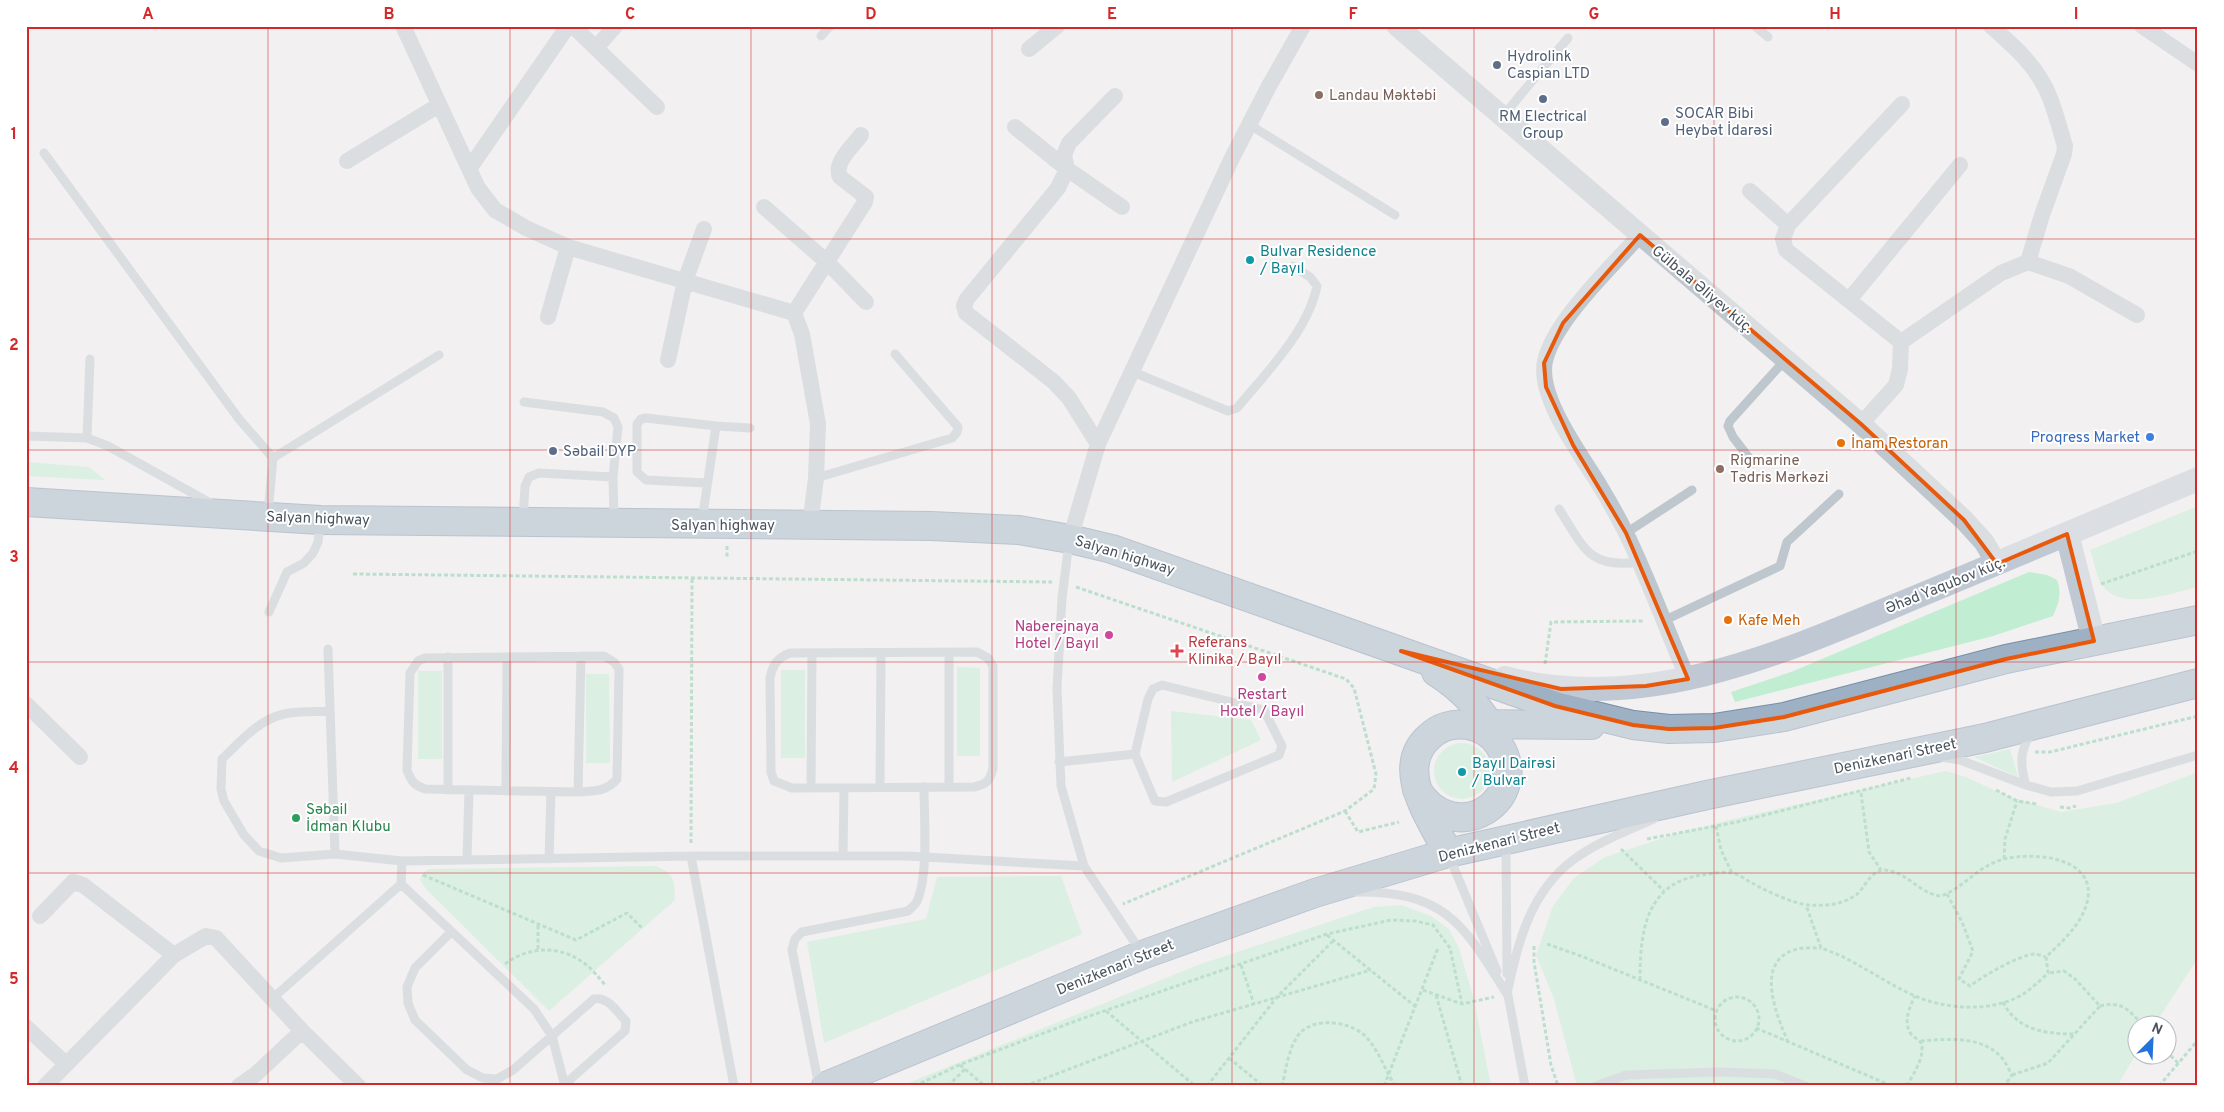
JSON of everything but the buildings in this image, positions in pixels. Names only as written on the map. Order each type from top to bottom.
[{"type":"highway","name":"Salyan highway","points":[[26,502],[320,520],[810,525],[1019,530],[1070,539],[1121,552],[1401,651]]},
{"type":"highway","points":[[1448,853],[1417,790],[1414,778],[1414,764],[1417,752],[1424,741],[1434,732],[1446,726],[1459,724],[1633,725],[1669,729],[1714,728],[1775,719],[2006,659],[2198,620]]},
{"type":"highway","points":[[1401,651],[1555,706],[1633,725]]},
{"type":"highway","points":[[1401,651],[1458,688],[1481,710],[1490,725],[1505,761],[1506,839]]},
{"type":"highway","name":"Denizkenari Street","points":[[826,1086],[1142,955],[1315,893],[1448,853],[1707,795],[1916,765],[1985,738],[2198,683]]},
{"type":"highway","points":[[1417,790],[1425,802],[1436,811],[1448,816],[1469,817],[1489,808],[1498,798],[1505,786],[1505,761],[1489,734],[1480,729],[1459,724]]},
{"type":"main road","name":"Əhəd Yaqubov küç.","points":[[1401,651],[1518,682],[1561,689],[1620,688],[1688,679],[1745,663],[1824,635],[2198,478]]},
{"type":"main road","points":[[2068,534],[2094,641]]},
{"type":"street","points":[[403,26],[478,188],[495,210],[526,228],[568,247],[794,313]]},
{"type":"street","points":[[469,169],[568,26]]},
{"type":"street","points":[[573,26],[597,47],[657,107]]},
{"type":"street","points":[[597,47],[615,26]]},
{"type":"street","points":[[1029,49],[1057,26]]},
{"type":"street","points":[[1070,539],[1098,444],[1269,86],[1303,26]]},
{"type":"street","name":"Gülbala Əliyev küç.","points":[[1397,26],[1861,424],[1964,520],[1984,542],[1997,564]]},
{"type":"street","points":[[1991,26],[2023,54],[2034,68],[2050,97],[2065,146],[2028,262]]},
{"type":"street","points":[[2142,26],[2198,64]]},
{"type":"street","points":[[1098,444],[1069,398],[1054,382],[966,313],[964,306],[967,299],[1058,188],[1067,170],[1064,155],[1069,143],[1116,96]]},
{"type":"street","points":[[1901,342],[1786,250],[1783,239],[1788,225],[1902,104]]},
{"type":"street","points":[[347,161],[440,105]]},
{"type":"street","points":[[1015,127],[1067,170],[1122,207]]},
{"type":"street","points":[[794,313],[865,202],[866,197],[840,177],[838,173],[839,164],[860,135]]},
{"type":"street","points":[[1849,300],[1960,165]]},
{"type":"street","points":[[1750,191],[1788,225]]},
{"type":"street","points":[[764,206],[827,262],[866,302]]},
{"type":"street","points":[[668,360],[685,281],[704,229]]},
{"type":"street","points":[[1640,235],[1563,323],[1550,345],[1544,363],[1546,387],[1572,445],[1600,486],[1626,533],[1688,679]]},
{"type":"street","points":[[548,317],[568,247]]},
{"type":"street","points":[[1901,342],[2001,273],[2028,262],[2069,276],[2137,315]]},
{"type":"street","points":[[794,313],[802,334],[818,424],[816,478],[810,525]]},
{"type":"street","points":[[1861,424],[1896,385],[1900,369],[1901,342]]},
{"type":"street","points":[[26,704],[80,757]]},
{"type":"street","points":[[40,916],[73,882],[83,885],[174,955]]},
{"type":"street","points":[[45,1086],[174,955],[206,936],[216,938],[302,1031],[358,1086]]},
{"type":"street","points":[[26,1027],[66,1064]]},
{"type":"street","points":[[239,1086],[256,1074],[302,1031]]},
{"type":"lane","points":[[821,36],[830,26]]},
{"type":"lane","points":[[1755,26],[1768,37]]},
{"type":"lane","points":[[1502,117],[1568,38]]},
{"type":"lane","points":[[1250,125],[1395,215]]},
{"type":"lane","points":[[44,153],[239,419],[273,458]]},
{"type":"lane","points":[[1133,372],[1228,411],[1237,408],[1295,336],[1315,299],[1317,286],[1310,277],[1293,266]]},
{"type":"lane","points":[[816,478],[952,438],[957,432],[958,427],[894,354]]},
{"type":"lane","points":[[26,436],[86,438],[108,446],[211,504],[255,516],[273,458],[439,355]]},
{"type":"lane","points":[[86,438],[90,359]]},
{"type":"lane","points":[[1753,463],[1732,437],[1728,426],[1730,421],[1786,359]]},
{"type":"lane","points":[[524,402],[603,412],[614,418],[618,427],[613,477],[614,524]]},
{"type":"lane","points":[[706,484],[646,480],[640,477],[637,472],[638,424],[641,419],[750,428]]},
{"type":"lane","points":[[702,525],[706,484],[716,426]]},
{"type":"lane","points":[[523,521],[525,486],[529,477],[539,472],[613,477]]},
{"type":"lane","points":[[1626,533],[1692,490]]},
{"type":"lane","points":[[1663,621],[1780,566],[1787,542],[1838,494]]},
{"type":"lane","points":[[1559,509],[1587,552],[1607,562],[1620,564],[1638,562]]},
{"type":"lane","points":[[269,612],[287,572],[304,563],[312,554],[318,542],[320,520]]},
{"type":"lane","points":[[1070,539],[1062,598],[1057,688],[1059,762],[1063,795],[1084,866],[1142,955]]},
{"type":"lane","points":[[328,648],[335,854]]},
{"type":"lane","points":[[977,652],[988,658],[993,666],[993,768],[990,779],[985,785],[974,787],[811,788],[784,786],[774,781],[771,772],[770,678],[773,667],[779,657],[790,653],[949,653],[977,652]]},
{"type":"lane","points":[[811,788],[812,653]]},
{"type":"lane","points":[[880,788],[881,653]]},
{"type":"lane","points":[[949,653],[949,787]]},
{"type":"lane","points":[[578,792],[581,656]]},
{"type":"lane","points":[[581,656],[604,656],[614,662],[619,669],[617,779],[610,787],[601,791],[578,792],[448,790],[425,789],[417,786],[411,780],[407,770],[410,673],[418,661],[425,658],[448,657],[581,656]]},
{"type":"lane","points":[[448,657],[448,790]]},
{"type":"lane","points":[[506,791],[507,657]]},
{"type":"lane","points":[[1162,685],[1264,710],[1282,746],[1278,754],[1166,802],[1154,800],[1135,754],[1148,699],[1153,689],[1162,685]]},
{"type":"lane","points":[[330,711],[284,714],[267,720],[244,737],[222,759],[221,789],[224,800],[244,835],[259,851],[281,858],[335,854],[402,861],[691,856],[843,856],[1084,866]]},
{"type":"lane","points":[[2026,785],[2021,768],[2022,752],[2028,737],[2041,724]]},
{"type":"lane","points":[[1059,762],[1135,754]]},
{"type":"lane","points":[[1916,765],[1960,760],[2050,792],[2077,791],[2198,756]]},
{"type":"lane","points":[[819,1086],[792,950],[795,939],[802,932],[908,911],[916,905],[921,889],[924,858],[924,787]]},
{"type":"lane","points":[[843,856],[844,788]]},
{"type":"lane","points":[[468,790],[468,859]]},
{"type":"lane","points":[[549,858],[551,792]]},
{"type":"lane","points":[[1507,994],[1512,966],[1532,908],[1546,886],[1559,872],[1573,860],[1601,843],[1707,795]]},
{"type":"lane","points":[[1506,839],[1507,994],[1525,1086]]},
{"type":"lane","points":[[1448,853],[1507,994]]},
{"type":"lane","points":[[691,856],[734,1086]]},
{"type":"lane","points":[[273,998],[401,884],[402,861]]},
{"type":"lane","points":[[401,884],[534,1009],[552,1036],[565,1085],[625,1032],[626,1021],[605,1000],[600,998],[594,999],[552,1036],[513,1070],[497,1079],[483,1078],[467,1070],[415,1020],[408,1003],[407,987],[415,968],[451,932]]},
{"type":"lane","points":[[1315,893],[1372,892],[1400,895],[1436,907],[1458,923],[1474,942],[1507,994]]},
{"type":"lane","points":[[1596,1086],[1626,1074],[1719,1072],[1775,1074],[1805,1086]]},
{"type":"path","points":[[2101,584],[2198,551]]},
{"type":"path","points":[[691,856],[692,578]]},
{"type":"path","points":[[1545,664],[1551,622],[1663,621]]},
{"type":"path","points":[[2022,752],[2050,752],[2198,716]]},
{"type":"path","points":[[1642,841],[1716,826],[1861,792],[1916,765]]},
{"type":"path","points":[[1993,788],[2017,801],[2044,804]]},
{"type":"path","points":[[1861,792],[1869,852],[1881,870]]},
{"type":"path","points":[[2004,859],[2005,839],[2017,801]]},
{"type":"path","points":[[2053,806],[2069,808],[2078,805]]},
{"type":"path","points":[[1345,811],[1358,832],[1399,822]]},
{"type":"path","points":[[1716,826],[1721,850],[1732,873]]},
{"type":"path","points":[[1613,852],[1628,846]]},
{"type":"path","points":[[1621,849],[1664,891]]},
{"type":"path","points":[[1640,980],[1640,948],[1644,927],[1664,891],[1678,881],[1694,876],[1732,873],[1764,890],[1806,905],[1829,905],[1844,902],[1857,894],[1873,875],[1881,870],[1893,871],[1907,877],[1934,895],[1947,894],[1987,865],[2004,859],[2028,856],[2062,861],[2074,867],[2084,876],[2088,886],[2086,907],[2073,930],[2046,957]]},
{"type":"path","points":[[402,861],[422,874],[576,940],[627,913],[643,929]]},
{"type":"path","points":[[1947,894],[1962,922],[1973,950],[1959,979],[1970,986],[1985,975],[2025,956],[2036,954],[2046,957]]},
{"type":"path","points":[[1806,905],[1821,948]]},
{"type":"path","points":[[915,1086],[959,1065],[1106,1010],[1327,934],[1391,920],[1415,921],[1433,925],[1450,948],[1462,1004]]},
{"type":"path","points":[[538,924],[538,949]]},
{"type":"path","points":[[1327,934],[1416,1007]]},
{"type":"path","points":[[1537,938],[1534,946],[1534,962],[1550,1065],[1558,1086]]},
{"type":"path","points":[[1207,1086],[1277,997],[1334,940]]},
{"type":"path","points":[[1546,944],[1716,1011]]},
{"type":"path","points":[[1384,1086],[1438,948]]},
{"type":"path","points":[[1788,1042],[1777,1016],[1772,997],[1773,969],[1782,957],[1794,950],[1821,948],[1842,955],[1915,996],[1949,1005],[1981,1006],[2003,1002],[2024,994],[2048,973],[2064,971],[2075,979],[2100,1006]]},
{"type":"path","points":[[496,973],[516,956],[538,949],[571,955],[582,962],[606,986]]},
{"type":"path","points":[[2046,957],[2048,973]]},
{"type":"path","points":[[1241,965],[1254,1004]]},
{"type":"path","points":[[1025,1086],[1192,1022],[1371,970]]},
{"type":"path","points":[[1422,990],[1462,1004],[1507,994]]},
{"type":"path","points":[[1436,995],[1462,1086]]},
{"type":"path","points":[[1915,996],[1908,1010],[1907,1024],[1912,1035],[1921,1041],[1954,1039],[1984,1045],[2002,1058],[2012,1075]]},
{"type":"path","points":[[1740,998],[1747,1000],[1757,1011],[1759,1018],[1756,1028],[1750,1037],[1744,1040],[1730,1040],[1719,1032],[1716,1025],[1716,1011],[1726,1000],[1740,998]]},
{"type":"path","points":[[2003,1002],[2007,1010],[2023,1025],[2037,1031],[2055,1034],[2075,1034]]},
{"type":"path","points":[[2004,1086],[2012,1075],[2048,1063],[2100,1006],[2115,1003],[2127,1008],[2133,1014]]},
{"type":"path","points":[[1106,1010],[1195,1086]]},
{"type":"path","points":[[1282,1086],[1293,1047],[1302,1032],[1320,1023],[1339,1023],[1355,1029],[1368,1039],[1395,1086]]},
{"type":"path","points":[[1756,1028],[1892,1086]]},
{"type":"path","points":[[2159,1086],[2198,1040]]},
{"type":"path","points":[[1907,1086],[1920,1061],[1921,1041]]},
{"type":"path","points":[[1229,1058],[1263,1086]]},
{"type":"path","points":[[959,1065],[985,1086]]},
{"type":"path","points":[[948,1086],[964,1069]]},
{"type":"highlighted area","points":[[1640,235],[1861,424],[1964,520],[1997,564],[2067,534],[2094,641],[2006,659],[1784,717],[1714,728],[1669,729],[1633,725],[1555,706],[1401,651],[1561,689],[1646,686],[1688,679],[1626,533],[1573,445],[1546,387],[1544,363],[1563,323]]},
{"type":"green space","points":[[26,462],[89,467],[105,480],[26,476]]},
{"type":"green space","points":[[2198,506],[2198,587],[2147,599],[2133,599],[2121,598],[2110,593],[2101,584],[2090,550]]},
{"type":"green space","points":[[2029,572],[2047,575],[2057,580],[2059,598],[2053,616],[1993,636],[1735,702],[1731,692],[1791,672]]},
{"type":"green space","points":[[957,667],[980,668],[980,756],[957,756]]},
{"type":"green space","points":[[781,670],[805,670],[805,758],[781,758]]},
{"type":"green space","points":[[418,671],[442,671],[442,759],[418,759]]},
{"type":"green space","points":[[586,674],[609,674],[610,763],[586,763]]},
{"type":"green space","points":[[1171,711],[1251,720],[1261,740],[1172,782]]},
{"type":"green space","points":[[1462,743],[1473,745],[1482,751],[1488,760],[1490,771],[1488,782],[1482,791],[1473,797],[1462,799],[1451,797],[1442,791],[1436,782],[1434,771],[1436,760],[1442,751],[1451,745]]},
{"type":"green space","points":[[2010,749],[2018,777],[1974,757]]},
{"type":"green space","points":[[1946,771],[1966,777],[2007,796],[2061,812],[2116,803],[2198,772],[2198,958],[2162,1014],[2126,1014],[2126,1064],[2130,1064],[2117,1086],[1577,1086],[1554,999],[1536,955],[1553,906],[1574,878],[1605,857],[1672,835],[1733,819]]},
{"type":"green space","points":[[656,866],[667,872],[673,879],[675,900],[549,1011],[427,890],[420,880],[422,874],[429,869]]},
{"type":"green space","points":[[1061,876],[1082,934],[824,1043],[807,942],[926,919],[937,877]]},
{"type":"green space","points":[[1401,905],[1431,916],[1449,929],[1459,948],[1474,1000],[1491,1086],[901,1086],[1198,965],[1374,907]]},
{"type":"place","name":"Hydrolink Caspian LTD","points":[[1497,65]]},
{"type":"place","name":"Landau Məktəbi","points":[[1319,95]]},
{"type":"place","name":"RM Electrical Group","points":[[1543,99]]},
{"type":"place","name":"SOCAR Bibi Heybət İdarəsi","points":[[1665,122]]},
{"type":"place","name":"Bulvar Residence / Bayıl","points":[[1250,260]]},
{"type":"place","name":"Proqress Market","points":[[2150,437]]},
{"type":"place","name":"İnam Restoran","points":[[1841,443]]},
{"type":"place","name":"Səbail DYP","points":[[553,451]]},
{"type":"place","name":"Rigmarine Tədris Mərkəzi","points":[[1720,469]]},
{"type":"place","name":"Kafe Meh","points":[[1728,620]]},
{"type":"place","name":"Naberejnaya Hotel / Bayıl","points":[[1109,635]]},
{"type":"place","name":"Referans Klinika / Bayıl","points":[[1177,651]]},
{"type":"place","name":"Restart Hotel / Bayıl","points":[[1262,677]]},
{"type":"place","name":"Bayıl Dairəsi / Bulvar","points":[[1462,772]]},
{"type":"place","name":"Səbail İdman Klubu","points":[[296,818]]}]
